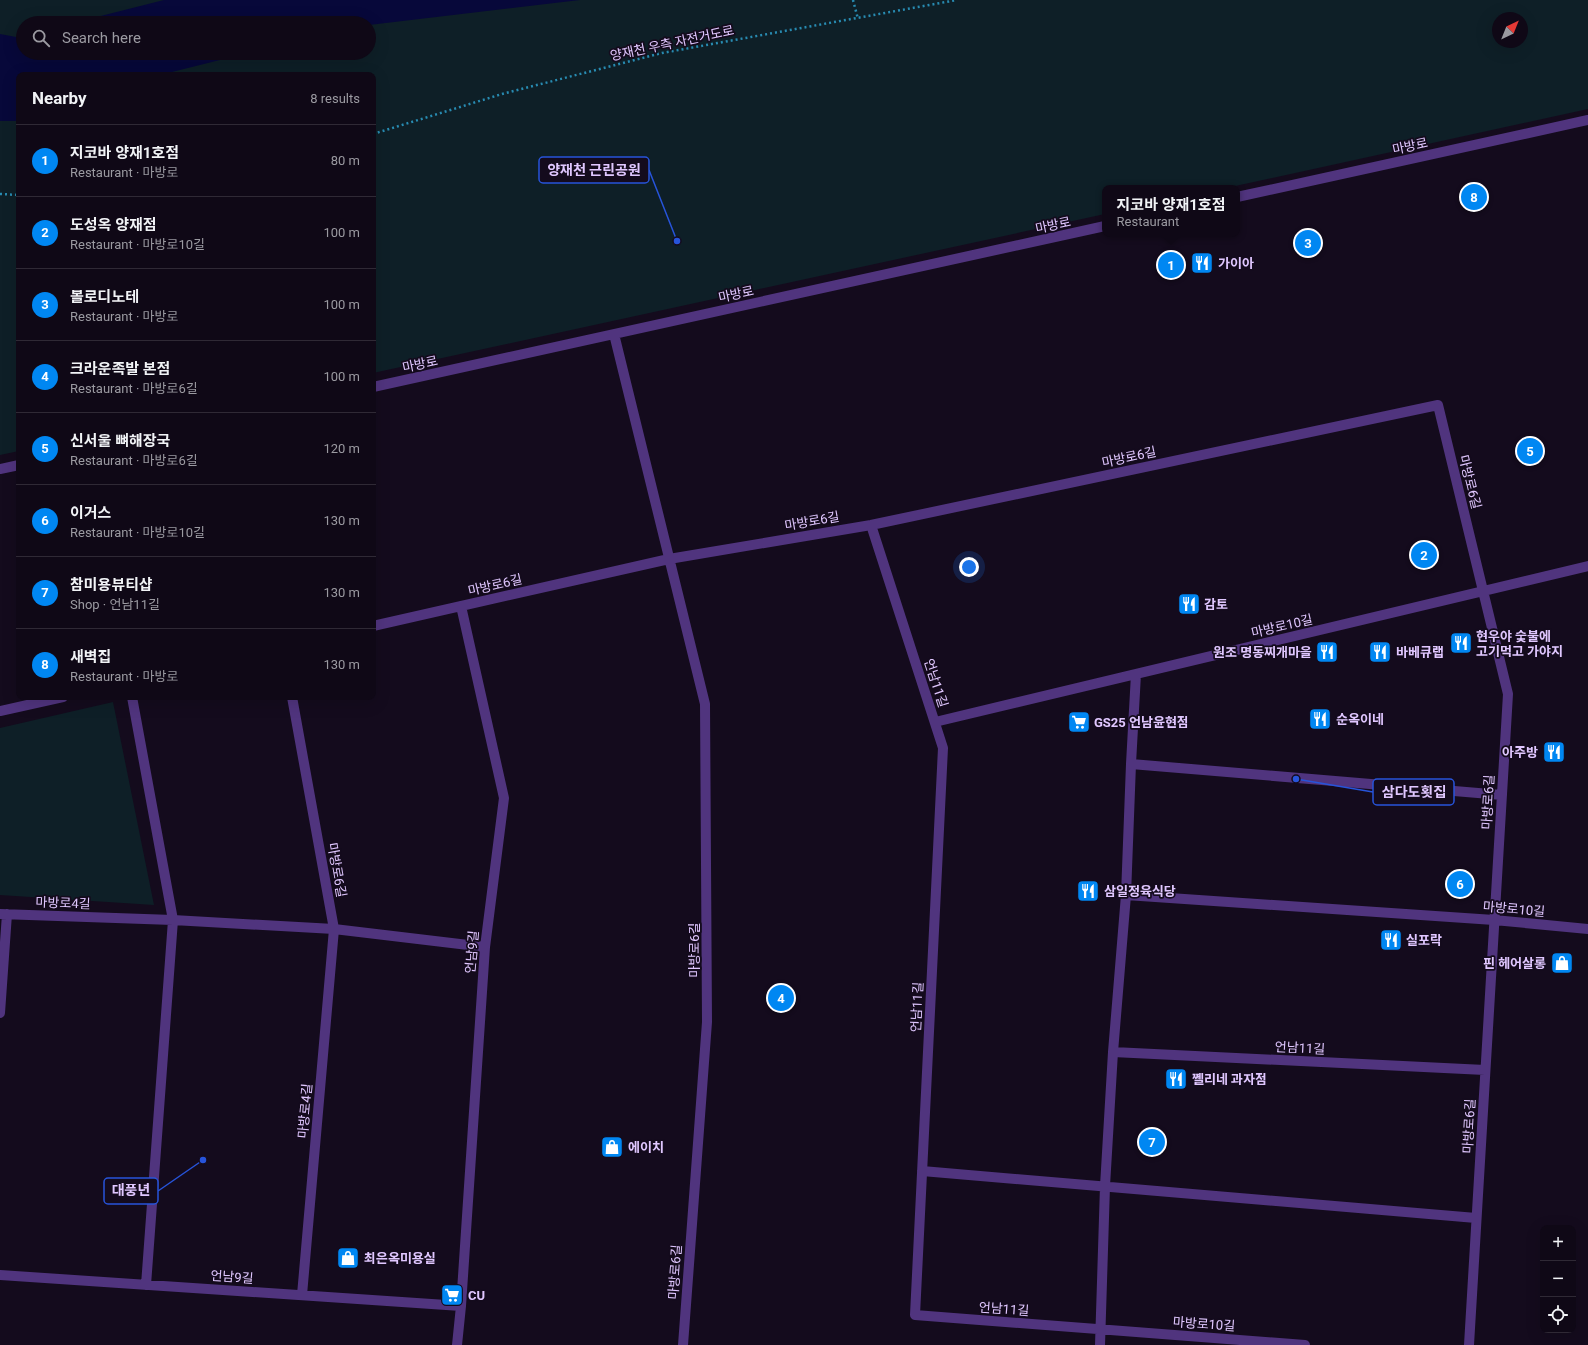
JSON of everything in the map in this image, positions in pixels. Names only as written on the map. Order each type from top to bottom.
[{"type":"street","name":"마방로","points":[[1240,196],[1588,120]]},
{"type":"street","name":"마방로","points":[[376,386],[1102,227]]},
{"type":"street","name":"마방로6길","points":[[614,334],[705,704],[707,1022],[683,1345]]},
{"type":"street","name":"마방로6길","points":[[376,625],[669,559],[871,525],[1438,404],[1508,694],[1469,1345]]},
{"type":"street","points":[[0,469],[16,466]]},
{"type":"street","name":"언남11길","points":[[871,525],[943,748],[915,1315],[1101,1329]]},
{"type":"street","name":"마방로10길","points":[[935,722],[1588,566]]},
{"type":"street","name":"언남9길","points":[[457,1345],[462,1306],[485,948],[504,798],[461,606]]},
{"type":"street","points":[[1100,1345],[1105,1186],[1113,1052],[1126,894],[1136,674]]},
{"type":"street","points":[[0,711],[50,700]]},
{"type":"street","points":[[133,700],[174,920],[146,1285]]},
{"type":"street","name":"마방로6길","points":[[293,700],[334,929]]},
{"type":"street","points":[[1131,764],[1502,795]]},
{"type":"street","name":"마방로10길","points":[[1126,894],[1494,920],[1588,929]]},
{"type":"street","points":[[0,1013],[4,914]]},
{"type":"street","name":"마방로4길","points":[[4,914],[174,920],[334,929],[485,948]]},
{"type":"street","name":"마방로4길","points":[[302,1295],[334,929]]},
{"type":"street","name":"언남11길","points":[[1113,1052],[1485,1070]]},
{"type":"street","points":[[922,1171],[1476,1218]]},
{"type":"street","name":"언남9길","points":[[0,1275],[462,1306]]},
{"type":"street","name":"마방로10길","points":[[1101,1329],[1305,1345]]},
{"type":"path","points":[[853,0],[858,19]]},
{"type":"path","name":"양재천 우측 자전거도로","points":[[376,133],[502,94],[662,53],[957,0]]},
{"type":"path","points":[[0,194],[16,195]]},
{"type":"shaded area","points":[[0,0],[1588,0],[1588,109],[1240,185],[1102,185],[1102,215],[376,372],[376,72],[16,72],[16,452],[0,455]]},
{"type":"shaded area","points":[[164,0],[580,0],[376,24],[376,16],[101,16]]},
{"type":"shaded area","points":[[0,34],[16,37],[16,60],[220,60],[172,72],[16,72],[16,121],[0,121]]},
{"type":"shaded area","points":[[113,702],[154,905],[0,895],[0,728]]},
{"type":"place","name":"새벽집","points":[[1474,197]]},
{"type":"place","name":"양재천 근린공원","points":[[677,241]]},
{"type":"place","name":"볼로디노테","points":[[1308,243]]},
{"type":"place","name":"가이아","points":[[1202,263]]},
{"type":"place","name":"지코바 양재1호점","points":[[1171,265]]},
{"type":"place","name":"신서울 뼈해장국","points":[[1530,451]]},
{"type":"place","name":"도성옥 양재점","points":[[1424,555]]},
{"type":"place","name":"감토","points":[[1189,604]]},
{"type":"place","name":"현우야 숯불에 고기먹고 가야지","points":[[1461,643]]},
{"type":"place","name":"원조 명동찌개마을","points":[[1327,652]]},
{"type":"place","name":"바베큐랩","points":[[1380,652]]},
{"type":"place","name":"순옥이네","points":[[1320,719]]},
{"type":"place","name":"GS25 언남윤현점","points":[[1079,722]]},
{"type":"place","name":"아주방","points":[[1554,752]]},
{"type":"place","name":"삼다도횟집","points":[[1296,779]]},
{"type":"place","name":"이거스","points":[[1460,884]]},
{"type":"place","name":"삼일정육식당","points":[[1088,891]]},
{"type":"place","name":"실포락","points":[[1391,940]]},
{"type":"place","name":"핀 헤어살롱","points":[[1562,963]]},
{"type":"place","name":"크라운족발 본점","points":[[781,998]]},
{"type":"place","name":"쩰리네 과자점","points":[[1176,1079]]},
{"type":"place","name":"참미용뷰티샵","points":[[1152,1142]]},
{"type":"place","name":"에이치","points":[[612,1147]]},
{"type":"place","name":"대풍년","points":[[203,1160]]},
{"type":"place","name":"최은옥미용실","points":[[348,1258]]},
{"type":"place","name":"CU","points":[[452,1295]]}]
